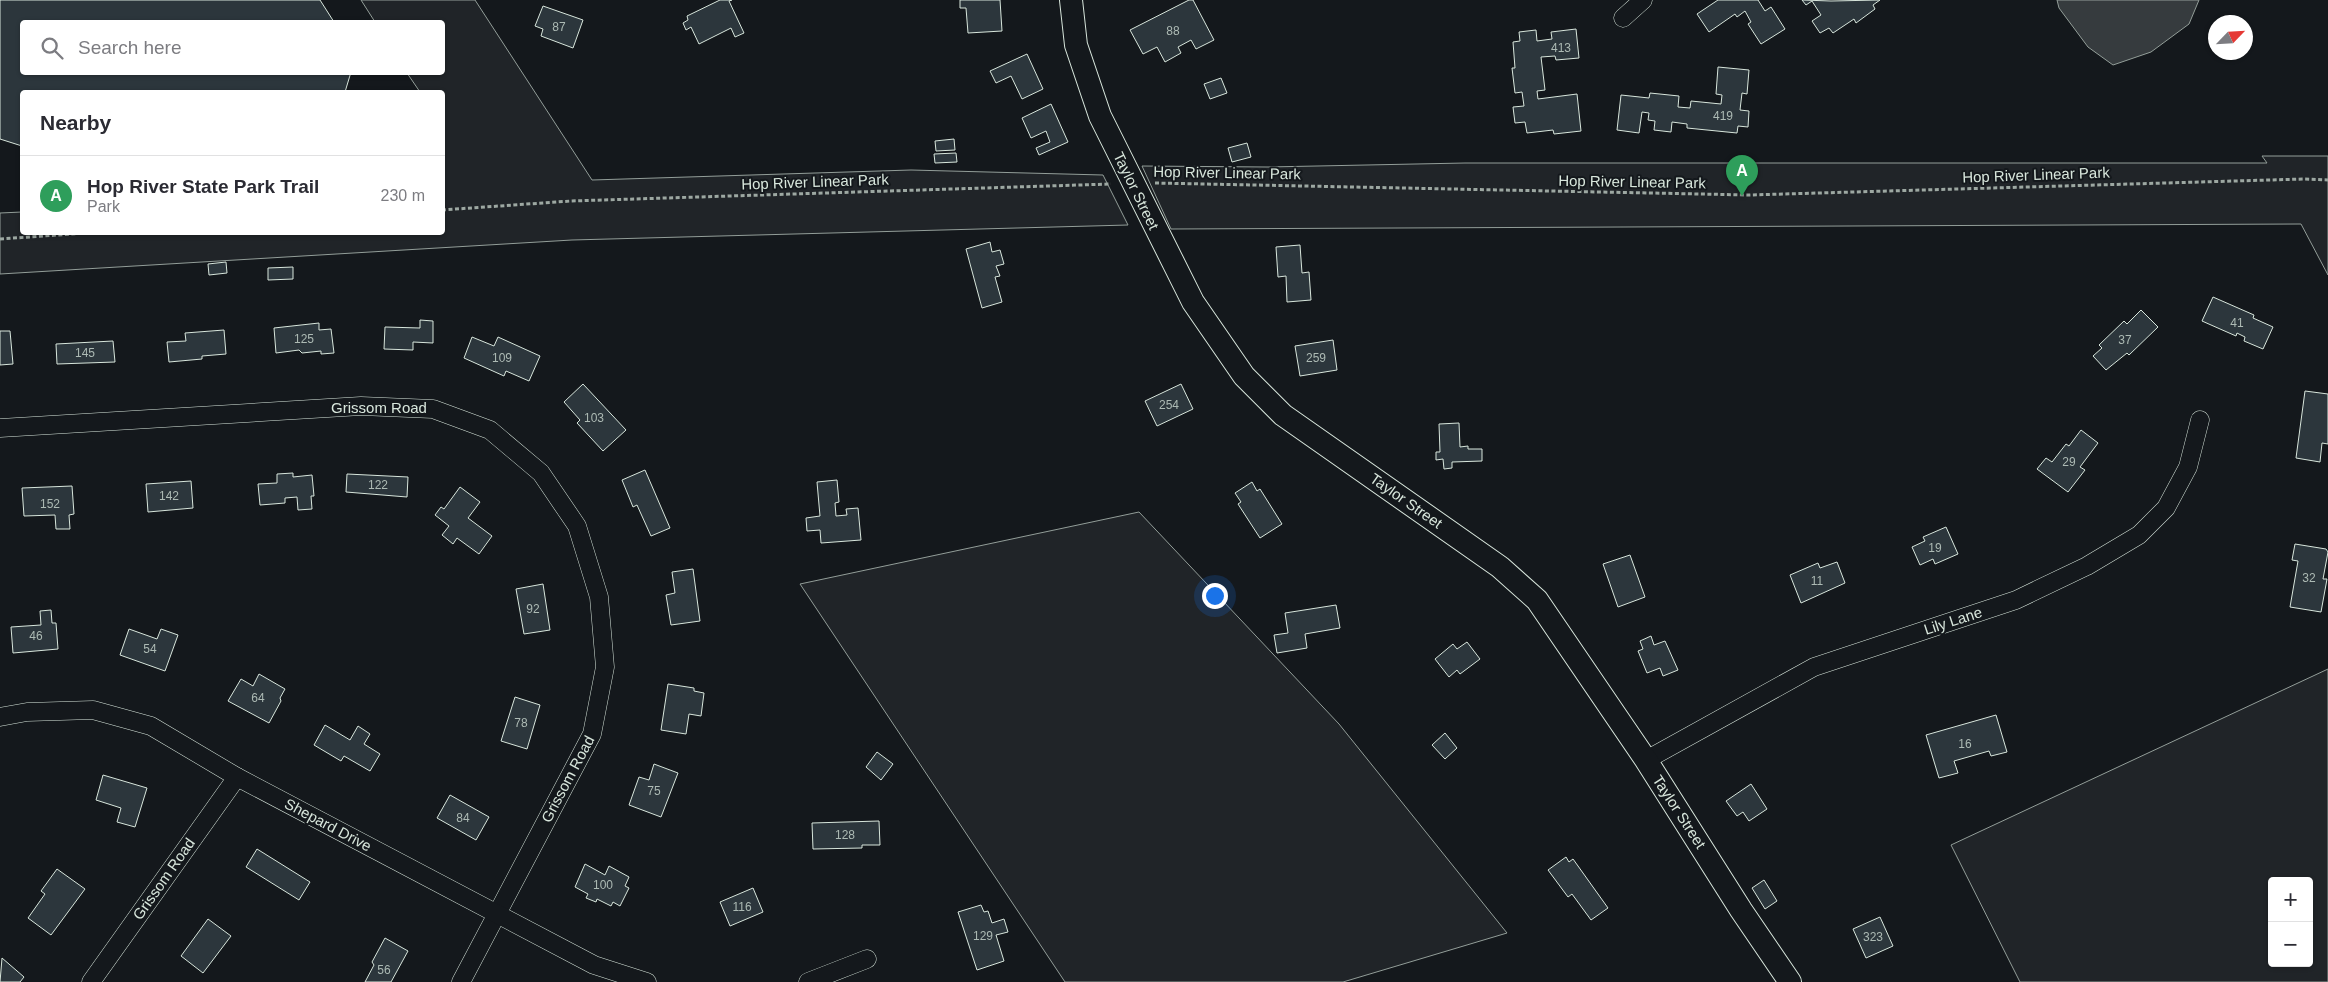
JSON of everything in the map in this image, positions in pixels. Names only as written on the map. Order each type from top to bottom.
[{"type":"street","name":"Taylor Street","points":[[1071,0],[1076,45],[1100,116],[1192,302],[1244,376],[1283,415],[1500,567],[1537,600],[1646,760],[1741,910],[1790,982]]},
{"type":"street","points":[[1623,18],[1643,0]]},
{"type":"street","name":"Grissom Road","points":[[0,428],[361,406],[433,409],[490,430],[541,473],[577,526],[599,597],[605,667],[592,734],[461,982]]},
{"type":"street","name":"Lily Lane","points":[[1646,760],[1814,667],[2016,600],[2087,566],[2139,535],[2166,508],[2188,466],[2200,420]]},
{"type":"street","name":"Shepard Drive","points":[[0,718],[27,712],[93,710],[150,726],[237,777],[594,965],[647,982]]},
{"type":"street","name":"Grissom Road","points":[[91,982],[237,777]]},
{"type":"street","points":[[808,982],[867,959]]},
{"type":"path","name":"Hop River Linear Park","points":[[1145,183],[1749,195],[2119,183],[2328,180]]},
{"type":"path","name":"Hop River Linear Park","points":[[445,210],[571,201],[1119,183]]},
{"type":"path","points":[[0,239],[58,235]]},
{"type":"shaded area","points":[[361,0],[475,0],[592,180],[911,170],[1103,175],[1128,225],[572,240],[0,274],[0,213],[20,212],[20,235],[445,235],[445,90],[419,90],[408,75],[445,75],[445,20],[374,20]]},
{"type":"shaded area","points":[[2057,0],[2199,0],[2189,24],[2151,52],[2113,65],[2088,47],[2059,8]]},
{"type":"shaded area","points":[[2262,156],[2328,156],[2328,275],[2301,224],[1171,229],[1142,166],[1268,167],[1465,163],[2267,163]]},
{"type":"shaded area","points":[[1139,512],[1339,724],[1507,933],[1343,982],[1065,982],[800,584]]},
{"type":"shaded area","points":[[2328,669],[2328,982],[2020,982],[1951,845]]},
{"type":"building","points":[[0,0],[320,0],[333,20],[20,20],[20,75],[350,75],[346,90],[20,90],[20,145],[0,139]]},
{"type":"building","points":[[720,0],[732,0],[729,1],[744,33],[735,37],[731,28],[699,44],[691,27],[686,30],[683,23],[688,20],[687,16]]},
{"type":"building","points":[[960,0],[1000,0],[1002,31],[968,33],[966,8],[960,8]]},
{"type":"building","points":[[1189,0],[1193,0],[1214,40],[1196,49],[1191,40],[1178,47],[1181,53],[1165,62],[1157,47],[1143,54],[1130,30]]},
{"type":"building","points":[[1718,0],[1758,0],[1765,11],[1771,7],[1785,29],[1761,44],[1748,24],[1751,22],[1745,11],[1737,17],[1735,14],[1709,32],[1697,14]]},
{"type":"building","points":[[1802,0],[1880,0],[1873,5],[1875,9],[1856,23],[1854,19],[1833,33],[1829,28],[1820,33],[1812,21],[1821,15],[1812,1],[1806,5]]},
{"type":"building","points":[[543,6],[583,20],[573,48],[541,36],[543,29],[535,26]]},
{"type":"building","points":[[1576,29],[1579,58],[1556,60],[1555,56],[1541,57],[1545,90],[1537,91],[1538,99],[1577,94],[1581,131],[1554,134],[1553,130],[1527,133],[1525,122],[1515,123],[1513,107],[1524,106],[1522,92],[1515,93],[1512,68],[1515,68],[1513,42],[1520,41],[1519,32],[1536,30],[1537,41],[1552,39],[1551,32]]},
{"type":"building","points":[[1027,54],[1043,89],[1022,99],[1011,76],[996,83],[990,71]]},
{"type":"building","points":[[1718,67],[1749,70],[1747,94],[1742,93],[1740,110],[1749,111],[1748,127],[1738,126],[1737,133],[1687,128],[1687,124],[1672,122],[1671,132],[1654,130],[1655,121],[1648,120],[1649,113],[1642,112],[1639,133],[1617,130],[1621,95],[1649,98],[1650,93],[1679,96],[1678,107],[1690,108],[1691,101],[1721,104],[1722,95],[1716,94]]},
{"type":"building","points":[[1221,78],[1227,93],[1210,99],[1204,84]]},
{"type":"building","points":[[1051,104],[1068,142],[1039,155],[1036,148],[1050,142],[1046,131],[1031,138],[1022,118]]},
{"type":"building","points":[[954,139],[955,150],[936,151],[935,141]]},
{"type":"building","points":[[1247,143],[1251,157],[1232,162],[1228,148]]},
{"type":"building","points":[[956,153],[957,162],[935,163],[934,154]]},
{"type":"building","points":[[990,242],[992,252],[1000,250],[1004,264],[996,266],[1000,276],[995,277],[1002,302],[982,308],[966,249]]},
{"type":"building","points":[[1300,245],[1302,273],[1309,272],[1311,300],[1287,302],[1286,276],[1278,277],[1276,247]]},
{"type":"building","points":[[226,262],[227,273],[209,275],[208,264]]},
{"type":"building","points":[[293,267],[293,279],[268,280],[268,268]]},
{"type":"building","points":[[2213,297],[2254,315],[2253,318],[2273,327],[2263,349],[2244,341],[2245,337],[2237,333],[2236,336],[2202,321]]},
{"type":"building","points":[[2141,310],[2158,327],[2129,355],[2127,353],[2106,370],[2093,356],[2102,348],[2099,345],[2124,321],[2127,324]]},
{"type":"building","points":[[420,320],[433,321],[433,343],[413,342],[413,350],[384,349],[385,327],[420,328]]},
{"type":"building","points":[[319,323],[319,330],[331,329],[334,353],[321,354],[321,351],[302,353],[299,350],[276,353],[274,328]]},
{"type":"building","points":[[224,330],[226,354],[202,356],[202,359],[169,362],[167,342],[186,341],[185,333]]},
{"type":"building","points":[[0,331],[10,331],[13,364],[0,365]]},
{"type":"building","points":[[472,337],[494,346],[498,337],[540,356],[529,381],[506,371],[504,376],[464,358]]},
{"type":"building","points":[[1333,340],[1337,370],[1300,376],[1295,346]]},
{"type":"building","points":[[113,341],[115,362],[57,364],[56,344]]},
{"type":"building","points":[[583,384],[626,430],[603,451],[577,423],[580,420],[564,402]]},
{"type":"building","points":[[1181,384],[1193,409],[1157,426],[1145,401]]},
{"type":"building","points":[[2305,391],[2328,394],[2328,444],[2322,443],[2320,462],[2296,458]]},
{"type":"building","points":[[1459,423],[1460,447],[1468,446],[1468,449],[1482,449],[1482,461],[1452,462],[1452,468],[1444,469],[1443,459],[1436,460],[1436,452],[1440,452],[1439,424]]},
{"type":"building","points":[[2081,430],[2098,443],[2080,467],[2085,470],[2068,492],[2037,469],[2046,458],[2052,462],[2066,444],[2069,446]]},
{"type":"building","points":[[645,470],[670,528],[651,536],[637,505],[633,507],[622,480]]},
{"type":"building","points":[[293,473],[293,477],[312,475],[314,496],[311,496],[312,509],[298,510],[297,497],[285,498],[285,503],[260,505],[258,484],[277,483],[277,474]]},
{"type":"building","points":[[347,474],[408,477],[407,497],[346,492]]},
{"type":"building","points":[[837,480],[839,502],[835,503],[836,516],[847,515],[846,509],[858,508],[861,540],[821,543],[820,530],[807,531],[806,518],[820,516],[817,482]]},
{"type":"building","points":[[191,481],[193,508],[148,512],[146,484]]},
{"type":"building","points":[[1252,482],[1257,491],[1260,489],[1282,524],[1260,538],[1238,504],[1241,502],[1235,493]]},
{"type":"building","points":[[72,486],[74,514],[69,515],[70,529],[56,529],[55,515],[24,516],[22,488]]},
{"type":"building","points":[[460,487],[480,502],[468,518],[492,536],[479,554],[457,538],[453,544],[442,535],[449,526],[435,515],[441,507],[444,509]]},
{"type":"building","points":[[1946,527],[1958,554],[1935,564],[1933,559],[1920,565],[1912,547],[1925,541],[1923,537]]},
{"type":"building","points":[[2295,544],[2326,549],[2328,552],[2323,579],[2327,579],[2321,612],[2290,607],[2298,561],[2292,560]]},
{"type":"building","points":[[1630,555],[1645,597],[1618,607],[1603,564]]},
{"type":"building","points":[[1837,562],[1845,583],[1801,603],[1790,575],[1818,563],[1820,568]]},
{"type":"building","points":[[693,569],[700,621],[671,625],[666,595],[675,593],[672,572]]},
{"type":"building","points":[[543,584],[550,630],[524,634],[516,589]]},
{"type":"building","points":[[1336,605],[1340,628],[1305,634],[1307,648],[1277,653],[1274,635],[1288,633],[1285,613]]},
{"type":"building","points":[[51,610],[52,623],[56,623],[58,649],[13,653],[11,627],[41,625],[40,611]]},
{"type":"building","points":[[129,629],[157,639],[161,629],[178,635],[165,671],[120,655]]},
{"type":"building","points":[[1651,636],[1654,645],[1665,641],[1678,670],[1663,676],[1660,668],[1647,673],[1638,651],[1643,649],[1640,641]]},
{"type":"building","points":[[1467,642],[1480,659],[1460,674],[1457,670],[1449,677],[1435,659],[1453,644],[1457,649]]},
{"type":"building","points":[[259,674],[285,689],[269,723],[228,701],[241,679],[253,686]]},
{"type":"building","points":[[668,684],[694,688],[694,691],[704,693],[701,716],[689,714],[686,734],[661,730]]},
{"type":"building","points":[[515,697],[540,705],[527,749],[501,741]]},
{"type":"building","points":[[1996,715],[2007,752],[1991,756],[1989,751],[1954,761],[1958,773],[1939,778],[1926,735]]},
{"type":"building","points":[[325,725],[350,740],[358,726],[370,734],[364,744],[380,754],[370,771],[344,756],[341,761],[314,745]]},
{"type":"building","points":[[1445,733],[1457,748],[1445,759],[1432,745]]},
{"type":"building","points":[[877,752],[893,764],[881,780],[866,767]]},
{"type":"building","points":[[654,764],[678,773],[661,817],[629,805],[639,777],[649,780]]},
{"type":"building","points":[[103,775],[147,788],[135,827],[117,822],[121,808],[96,800]]},
{"type":"building","points":[[1751,784],[1767,809],[1749,821],[1743,812],[1737,816],[1726,801]]},
{"type":"building","points":[[450,795],[489,817],[476,840],[437,818]]},
{"type":"building","points":[[879,821],[880,845],[862,845],[862,848],[813,849],[812,823]]},
{"type":"building","points":[[257,849],[310,882],[299,900],[246,867]]},
{"type":"building","points":[[1566,857],[1569,862],[1573,859],[1608,908],[1591,920],[1572,894],[1568,897],[1548,870]]},
{"type":"building","points":[[585,864],[605,875],[609,866],[629,877],[625,886],[629,888],[620,906],[613,902],[611,906],[597,899],[596,902],[586,898],[588,894],[575,887]]},
{"type":"building","points":[[57,869],[85,889],[51,935],[28,918],[45,894],[41,891]]},
{"type":"building","points":[[1764,880],[1777,901],[1765,909],[1752,888]]},
{"type":"building","points":[[753,888],[763,912],[730,926],[720,902]]},
{"type":"building","points":[[981,905],[984,912],[988,911],[992,923],[1004,919],[1008,932],[996,935],[1004,961],[977,970],[958,912]]},
{"type":"building","points":[[1880,917],[1893,946],[1866,958],[1853,929]]},
{"type":"building","points":[[208,919],[231,936],[203,973],[181,956]]},
{"type":"building","points":[[385,938],[408,951],[391,982],[365,982],[374,965],[372,962]]},
{"type":"building","points":[[2,958],[24,977],[20,982],[0,982]]},
{"type":"place","name":"Hop River State Park Trail","points":[[1742,196]]}]
